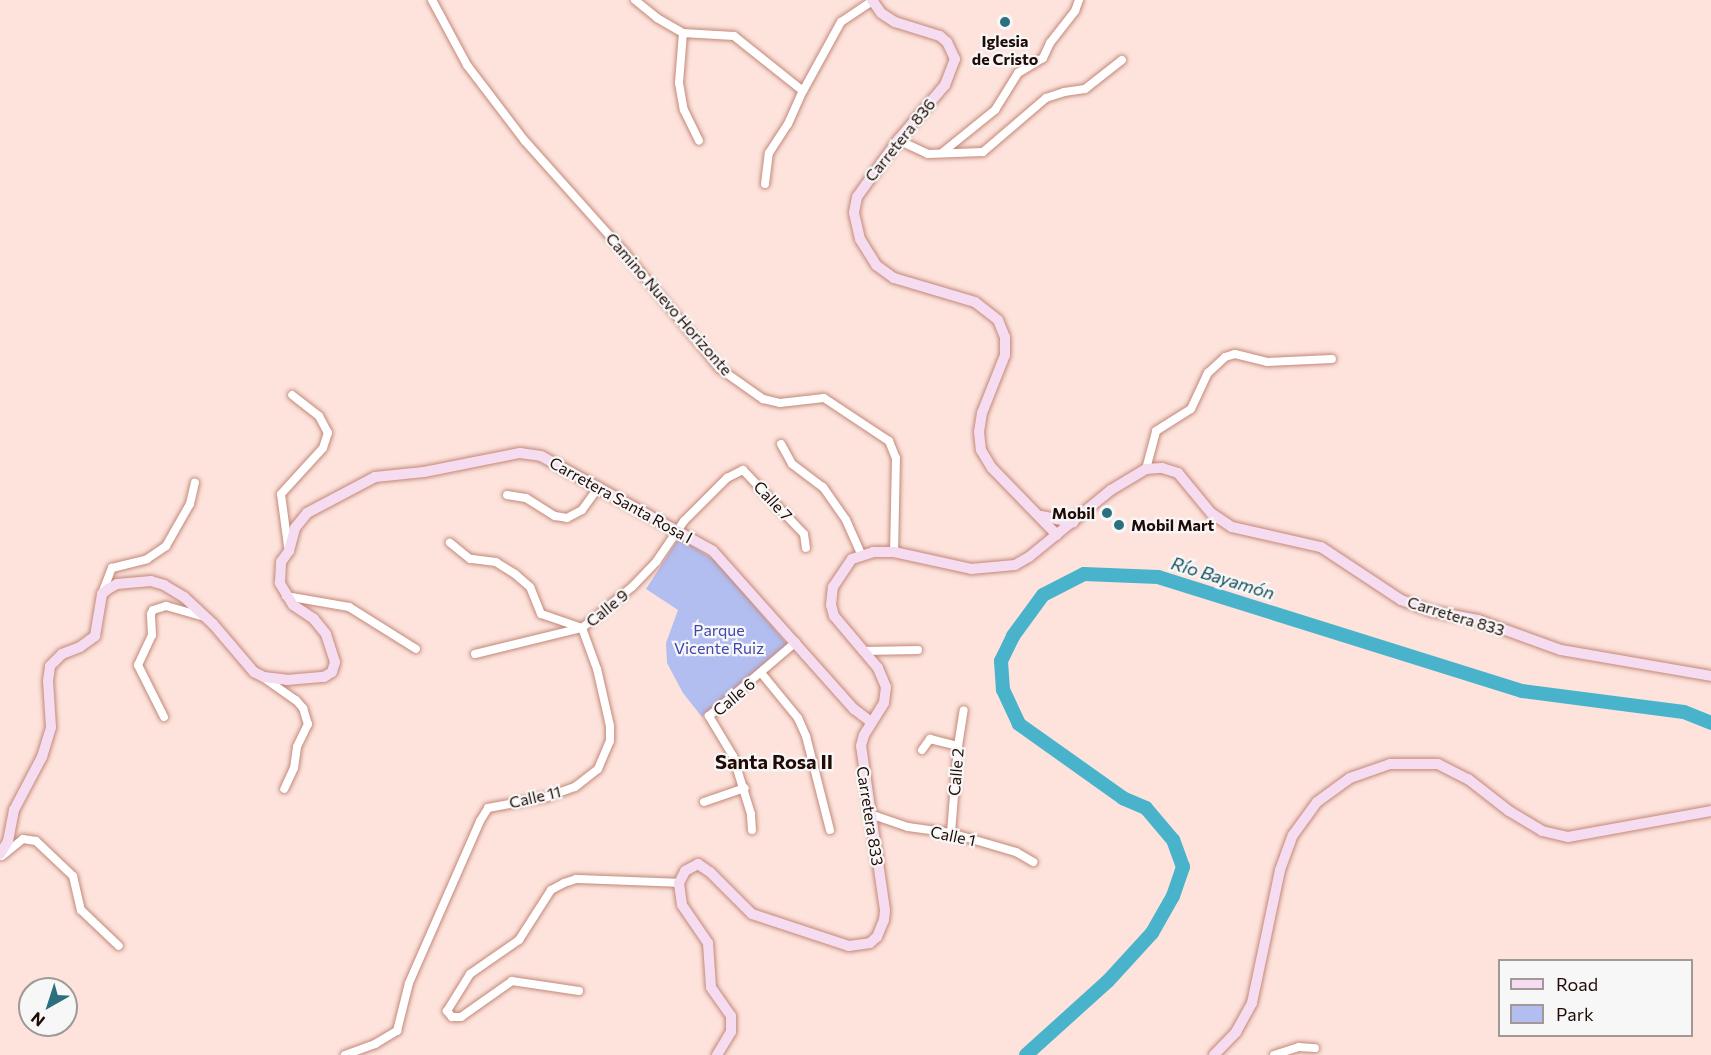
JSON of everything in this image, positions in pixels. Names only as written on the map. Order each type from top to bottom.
[{"type":"street","name":"Camino Nuevo Horizonte","points":[[432,0],[467,65],[525,141],[626,253],[719,368],[763,399],[780,403],[824,398],[889,441],[896,458],[894,552]]},
{"type":"street","points":[[635,0],[657,18],[683,33],[734,36],[803,91]]},
{"type":"street","points":[[765,184],[765,168],[769,153],[788,124],[803,91],[841,22],[872,0]]},
{"type":"street","name":"Carretera 836","points":[[872,0],[882,13],[895,22],[940,36],[947,42],[955,59],[945,85],[898,140],[857,197],[854,213],[860,239],[876,265],[894,278],[975,302],[998,320],[1005,337],[1005,355],[982,413],[979,432],[981,450],[992,468],[1057,535]]},
{"type":"street","points":[[1070,0],[1075,11]]},
{"type":"street","points":[[943,152],[995,110],[1018,74],[1043,58],[1056,33],[1075,11],[1080,0]]},
{"type":"street","points":[[683,33],[679,82],[684,110],[699,141]]},
{"type":"street","points":[[898,140],[928,154],[983,152],[1046,98],[1085,89],[1122,60]]},
{"type":"street","points":[[781,444],[792,464],[823,487],[846,520],[862,556],[873,552],[894,552],[981,569],[1015,565],[1039,550],[1111,490],[1146,469],[1156,431],[1191,409],[1208,373],[1225,357],[1235,354],[1267,363],[1332,359]]},
{"type":"street","points":[[289,551],[281,494],[323,448],[328,433],[319,416],[292,395]]},
{"type":"street","name":"Carretera Santa Rosa I","points":[[286,596],[280,583],[279,569],[289,551],[295,528],[307,513],[375,477],[424,472],[520,453],[541,456],[678,529],[717,555],[854,709],[871,722]]},
{"type":"street","name":"Carretera 833","points":[[1146,469],[1162,468],[1178,473],[1211,513],[1232,527],[1321,547],[1401,600],[1431,611],[1478,620],[1562,650],[1711,676]]},
{"type":"street","name":"Calle 7","points":[[678,529],[727,478],[743,470],[804,534],[806,548]]},
{"type":"street","points":[[0,855],[8,841],[14,810],[42,758],[51,727],[48,681],[50,666],[62,654],[80,647],[95,636],[102,594],[112,568],[147,559],[166,546],[190,504],[195,483]]},
{"type":"street","points":[[507,495],[526,498],[555,516],[567,518],[582,510],[599,487]]},
{"type":"street","points":[[1038,516],[1043,532],[1039,550]]},
{"type":"street","points":[[1038,516],[1073,522]]},
{"type":"street","name":"Calle 9","points":[[475,654],[582,628],[633,587],[656,562],[678,529]]},
{"type":"street","points":[[450,543],[470,559],[496,562],[515,574],[530,587],[541,614],[582,628]]},
{"type":"street","name":"Carretera 833","points":[[679,883],[685,871],[698,864],[710,872],[752,915],[849,945],[870,943],[881,930],[885,910],[861,746],[871,722],[884,703],[886,687],[879,668],[834,616],[831,605],[833,587],[852,559],[862,556]]},
{"type":"street","points":[[102,594],[117,584],[151,581],[165,585],[184,597],[206,617],[254,672],[296,700],[303,708],[308,724],[297,747],[294,768],[284,789]]},
{"type":"street","points":[[286,596],[349,607],[416,649]]},
{"type":"street","points":[[264,677],[298,680],[324,676],[332,672],[335,662],[326,634],[314,619],[293,605],[286,596]]},
{"type":"street","points":[[164,717],[138,665],[152,635],[151,614],[153,610],[166,606],[206,617]]},
{"type":"street","name":"Calle 11","points":[[345,1055],[375,1044],[397,1031],[409,983],[480,821],[488,808],[546,797],[575,787],[598,769],[605,758],[610,741],[610,726],[597,669],[582,628]]},
{"type":"street","name":"Calle 6","points":[[752,830],[745,788],[734,756],[709,716],[762,674],[796,642]]},
{"type":"street","points":[[863,651],[918,650]]},
{"type":"street","points":[[762,674],[798,718],[806,736],[830,830]]},
{"type":"street","name":"Calle 2","points":[[951,833],[958,746],[964,710]]},
{"type":"street","points":[[922,750],[930,739],[958,746]]},
{"type":"street","points":[[1214,1055],[1236,1032],[1252,1003],[1280,870],[1293,835],[1317,802],[1350,778],[1390,764],[1438,764],[1468,779],[1509,811],[1542,831],[1568,837],[1711,811]]},
{"type":"street","points":[[704,802],[745,788]]},
{"type":"street","name":"Calle 1","points":[[870,814],[908,827],[951,833],[1016,852],[1033,862]]},
{"type":"street","points":[[0,855],[23,839],[36,842],[73,876],[81,910],[120,946]]},
{"type":"street","points":[[579,991],[512,981],[461,1017],[452,1017],[447,1011],[470,974],[519,940],[551,890],[576,879],[679,883],[681,905],[708,943],[711,987],[731,1016],[731,1032],[717,1055]]},
{"type":"street","points":[[1275,1055],[1299,1047],[1315,1048]]},
{"type":"green space","name":"Parque Vicente Ruiz","points":[[679,538],[716,561],[788,645],[702,717],[683,693],[667,663],[666,643],[678,610],[646,589]]},
{"type":"waterway","name":"Río Bayamón","points":[[1026,1055],[1108,981],[1152,933],[1173,896],[1183,867],[1173,840],[1146,808],[1123,798],[1019,724],[1003,690],[1001,661],[1013,636],[1043,595],[1084,574],[1158,577],[1522,691],[1684,712],[1711,723]]},
{"type":"place","name":"Iglesia de Cristo","points":[[1005,22]]},
{"type":"place","name":"Mobil","points":[[1107,513]]},
{"type":"place","name":"Mobil Mart","points":[[1119,525]]},
{"type":"district","name":"Santa Rosa II","points":[[774,761]]}]
